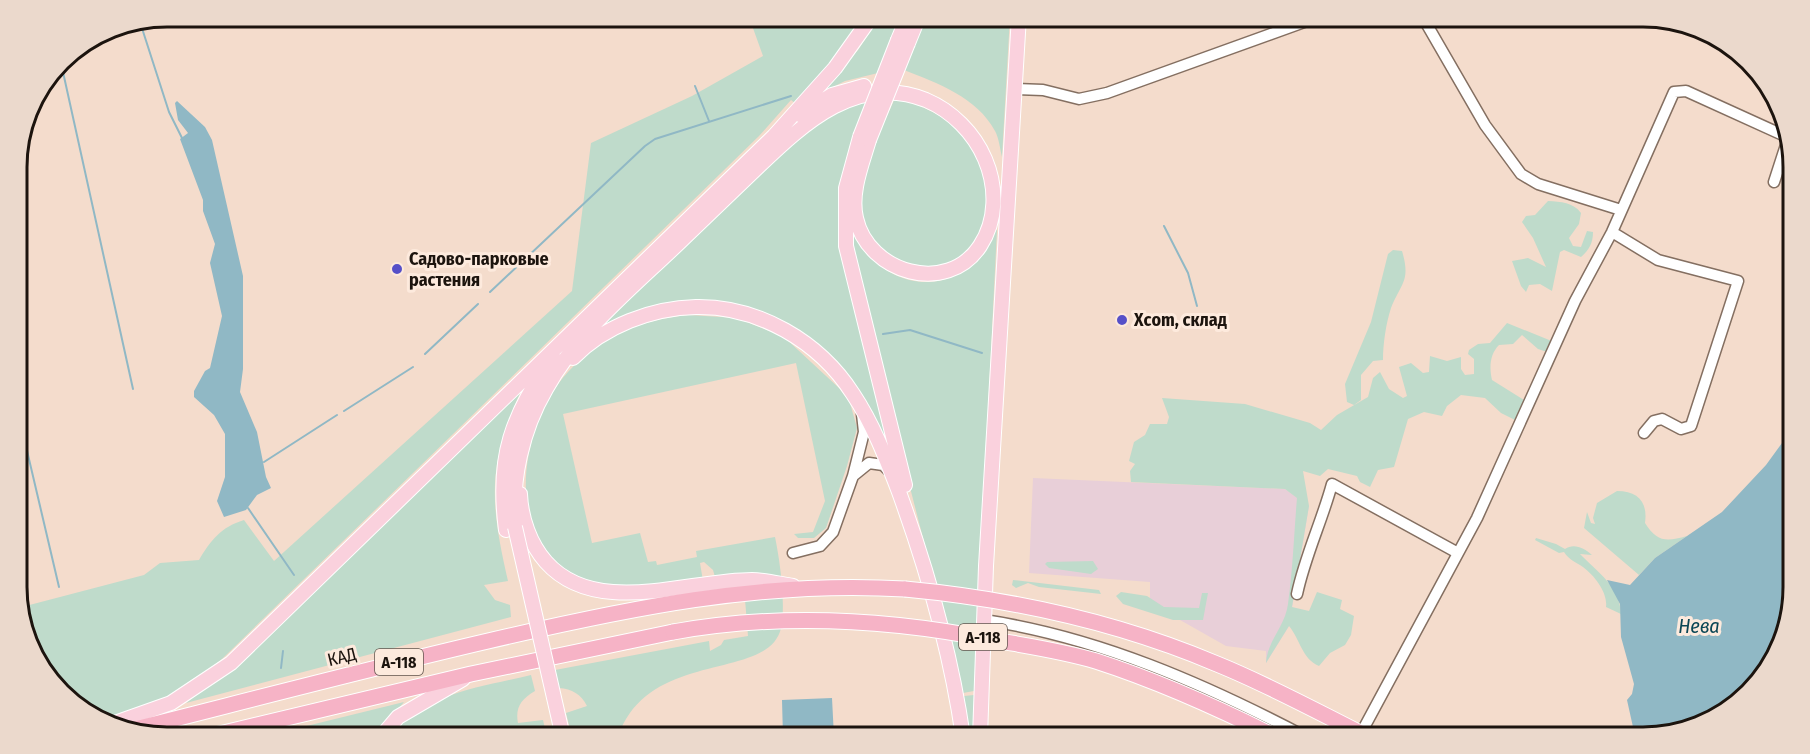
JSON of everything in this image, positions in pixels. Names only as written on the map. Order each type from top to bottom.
[{"type":"highway","name":"КАД","points":[[149,725],[618,611],[801,587]]},
{"type":"highway","name":"А-118","points":[[801,587],[871,587],[958,594],[1102,624],[1219,664],[1348,727]]},
{"type":"highway","name":"А-118","points":[[252,727],[471,674],[673,632],[725,623],[835,621],[896,624],[962,633],[1095,661],[1166,686],[1254,727]]},
{"type":"main road","points":[[124,720],[171,703],[231,663],[774,136],[835,68],[864,27]]},
{"type":"main road","points":[[906,27],[903,41],[846,188],[844,219],[846,246],[907,492],[911,520]]},
{"type":"main road","points":[[903,41],[912,27]]},
{"type":"main road","points":[[980,727],[984,620],[1019,27]]},
{"type":"main road","points":[[774,136],[819,102],[860,87],[901,84],[931,94],[958,111],[970,122],[994,158],[1003,192],[1006,238]]},
{"type":"main road","points":[[553,727],[510,529],[513,490],[527,427],[544,391],[560,365],[584,334],[794,133],[826,110],[857,97],[884,92],[912,95],[951,115],[976,142],[990,172],[993,207],[987,234],[972,256],[951,269],[922,274],[898,268],[874,252],[861,233],[855,208],[865,138]]},
{"type":"main road","points":[[544,391],[577,355],[624,323],[662,311],[710,308],[748,314],[784,329],[838,376],[861,408],[893,474],[911,520],[927,572],[950,660],[961,727]]},
{"type":"main road","points":[[560,727],[502,503],[504,469],[512,427],[527,395],[553,356],[575,333],[585,317]]},
{"type":"main road","points":[[519,465],[520,498],[528,533],[539,555],[564,579],[581,587],[607,593],[754,580],[801,587]]},
{"type":"main road","points":[[390,727],[398,717],[471,674]]},
{"type":"street","points":[[1016,89],[1043,90],[1079,99],[1107,93],[1290,27]]},
{"type":"street","points":[[1428,27],[1485,125],[1521,174],[1538,183],[1621,210]]},
{"type":"street","points":[[1364,727],[1458,553],[1504,460],[1575,301],[1612,232],[1674,92],[1686,91],[1778,133]]},
{"type":"street","points":[[1774,182],[1782,156]]},
{"type":"street","points":[[1612,232],[1658,260],[1738,281],[1690,426],[1681,429],[1662,419],[1654,422],[1644,433]]},
{"type":"street","points":[[793,553],[814,548],[827,540],[853,476],[864,432],[861,408]]},
{"type":"street","points":[[853,476],[869,463],[884,465],[893,474]]},
{"type":"street","points":[[1297,594],[1303,565],[1312,547],[1332,484],[1458,553]]},
{"type":"street","points":[[984,620],[1069,638],[1127,656],[1178,675],[1285,727]]},
{"type":"shaded area","points":[[1033,478],[1285,489],[1309,506],[1289,626],[1266,663],[1266,651],[1226,646],[1150,603],[1150,582],[1029,573]]},
{"type":"green space","points":[[753,27],[857,27],[839,53],[795,103],[791,100],[759,136],[222,659],[166,698],[114,716],[97,708],[68,686],[46,657],[38,641],[28,605],[144,575],[160,563],[199,560],[217,535],[229,526],[244,520],[274,561],[572,291],[591,143],[692,96],[763,56]]},
{"type":"green space","points":[[873,27],[899,27],[878,73],[845,81],[827,90],[825,88],[858,50]]},
{"type":"green space","points":[[921,27],[1009,27],[1002,157],[995,131],[978,109],[955,93],[904,70]]},
{"type":"green space","points":[[895,98],[935,113],[957,129],[974,150],[986,180],[988,213],[984,228],[976,242],[966,253],[952,261],[935,266],[918,267],[897,261],[870,236],[863,224],[860,200],[865,170]]},
{"type":"green space","points":[[868,99],[840,206],[888,445],[823,353],[710,303],[598,332],[596,329],[811,124]]},
{"type":"green space","points":[[1548,201],[1562,202],[1578,209],[1581,213],[1579,224],[1569,238],[1573,246],[1581,247],[1587,231],[1593,232],[1592,240],[1581,257],[1564,250],[1560,252],[1552,291],[1540,284],[1529,285],[1526,292],[1521,286],[1512,261],[1528,258],[1546,267],[1533,238],[1522,222],[1526,216],[1535,215]]},
{"type":"green space","points":[[852,227],[865,250],[882,267],[902,278],[924,282],[945,279],[965,270],[982,253],[995,229],[997,230],[974,691],[963,693],[898,441],[852,242]]},
{"type":"green space","points":[[1393,250],[1402,251],[1405,261],[1404,281],[1389,314],[1383,360],[1373,361],[1361,375],[1361,400],[1354,405],[1347,402],[1345,384],[1371,322],[1388,254]]},
{"type":"green space","points":[[689,315],[737,318],[784,337],[839,388],[850,403],[857,428],[826,528],[814,538],[798,538],[794,534],[813,532],[825,501],[796,363],[563,414],[592,543],[640,533],[648,562],[656,561],[657,565],[697,557],[696,551],[775,537],[783,595],[781,628],[772,645],[755,655],[680,678],[654,690],[633,709],[623,727],[570,727],[566,713],[587,706],[576,693],[559,688],[555,670],[709,641],[710,651],[721,645],[724,640],[748,636],[743,575],[715,577],[713,570],[704,562],[700,563],[703,581],[621,589],[594,586],[554,564],[539,544],[530,520],[526,494],[527,467],[532,440],[553,391],[580,360],[608,340],[638,326]]},
{"type":"green space","points":[[1507,323],[1554,342],[1550,353],[1538,349],[1522,335],[1513,344],[1499,345],[1494,352],[1491,366],[1492,380],[1524,400],[1515,420],[1501,413],[1485,398],[1461,395],[1447,406],[1442,416],[1424,412],[1408,419],[1394,467],[1378,470],[1370,487],[1360,482],[1357,476],[1328,469],[1320,476],[1303,471],[1309,506],[1292,607],[1309,611],[1317,592],[1342,600],[1340,609],[1354,616],[1351,635],[1345,645],[1330,653],[1319,666],[1305,654],[1289,626],[1266,663],[1269,648],[1288,604],[1297,498],[1285,489],[1131,482],[1130,471],[1135,464],[1129,461],[1134,442],[1145,435],[1150,424],[1167,424],[1169,417],[1162,398],[1245,404],[1310,423],[1321,430],[1337,415],[1368,397],[1373,378],[1380,372],[1389,389],[1403,398],[1407,396],[1399,367],[1411,363],[1423,373],[1429,372],[1430,356],[1447,361],[1461,357],[1461,369],[1465,375],[1474,374],[1474,359],[1468,354],[1469,350],[1478,344],[1490,343]]},
{"type":"green space","points":[[521,391],[502,441],[495,485],[498,529],[508,581],[484,585],[495,600],[510,605],[511,617],[186,703],[232,667]]},
{"type":"green space","points":[[1617,491],[1631,493],[1640,499],[1645,509],[1645,523],[1658,537],[1668,540],[1687,536],[1655,558],[1639,575],[1584,528],[1587,512],[1591,523],[1595,524],[1593,518],[1597,503]]},
{"type":"green space","points":[[1536,538],[1565,549],[1572,546],[1579,547],[1592,555],[1580,554],[1612,587],[1620,604],[1621,614],[1606,607],[1603,591],[1588,571],[1564,552],[1559,553],[1535,540]]},
{"type":"green space","points":[[1093,561],[1098,569],[1091,574],[1049,568],[1045,564],[1047,562]]},
{"type":"green space","points":[[1013,580],[1099,590],[1101,594],[1039,587],[1028,583],[1016,588],[1012,585]]},
{"type":"green space","points":[[1121,592],[1147,596],[1164,607],[1199,608],[1202,593],[1208,593],[1203,620],[1173,620],[1123,604],[1116,596]]},
{"type":"green space","points":[[531,675],[535,691],[520,704],[517,713],[518,723],[543,720],[545,727],[397,727],[435,701],[472,689]]},
{"type":"green space","points":[[974,695],[974,727],[968,727],[964,696]]},
{"type":"green space","points":[[404,702],[383,727],[302,727]]},
{"type":"water","points":[[177,101],[205,127],[212,140],[243,276],[243,369],[240,392],[257,432],[266,477],[271,488],[257,495],[246,510],[224,517],[217,501],[225,477],[225,434],[214,415],[194,397],[194,391],[205,371],[210,368],[222,316],[210,263],[215,244],[203,211],[203,200],[180,139],[188,133],[178,120],[175,103]]},
{"type":"water","name":"Нева","points":[[1783,442],[1783,596],[1778,623],[1764,657],[1742,686],[1705,713],[1670,724],[1633,727],[1627,700],[1632,694],[1634,684],[1621,637],[1620,604],[1607,580],[1630,585],[1655,558],[1722,512],[1766,465]]},
{"type":"water","points":[[832,698],[833,727],[783,727],[782,700]]},
{"type":"waterway","points":[[142,29],[169,112],[182,138]]},
{"type":"waterway","points":[[63,73],[133,389]]},
{"type":"waterway","points":[[695,86],[709,121]]},
{"type":"waterway","points":[[490,292],[655,139],[791,96]]},
{"type":"waterway","points":[[1164,226],[1188,273],[1197,306]]},
{"type":"waterway","points":[[425,354],[478,304]]},
{"type":"waterway","points":[[883,334],[910,330],[982,353]]},
{"type":"waterway","points":[[344,411],[413,367]]},
{"type":"waterway","points":[[264,462],[337,415]]},
{"type":"waterway","points":[[27,451],[59,587]]},
{"type":"waterway","points":[[248,508],[294,575]]},
{"type":"waterway","points":[[281,668],[283,651]]},
{"type":"place","name":"Садово-парковые растения","points":[[397,269]]},
{"type":"place","name":"Xсom, склад","points":[[1122,320]]}]
